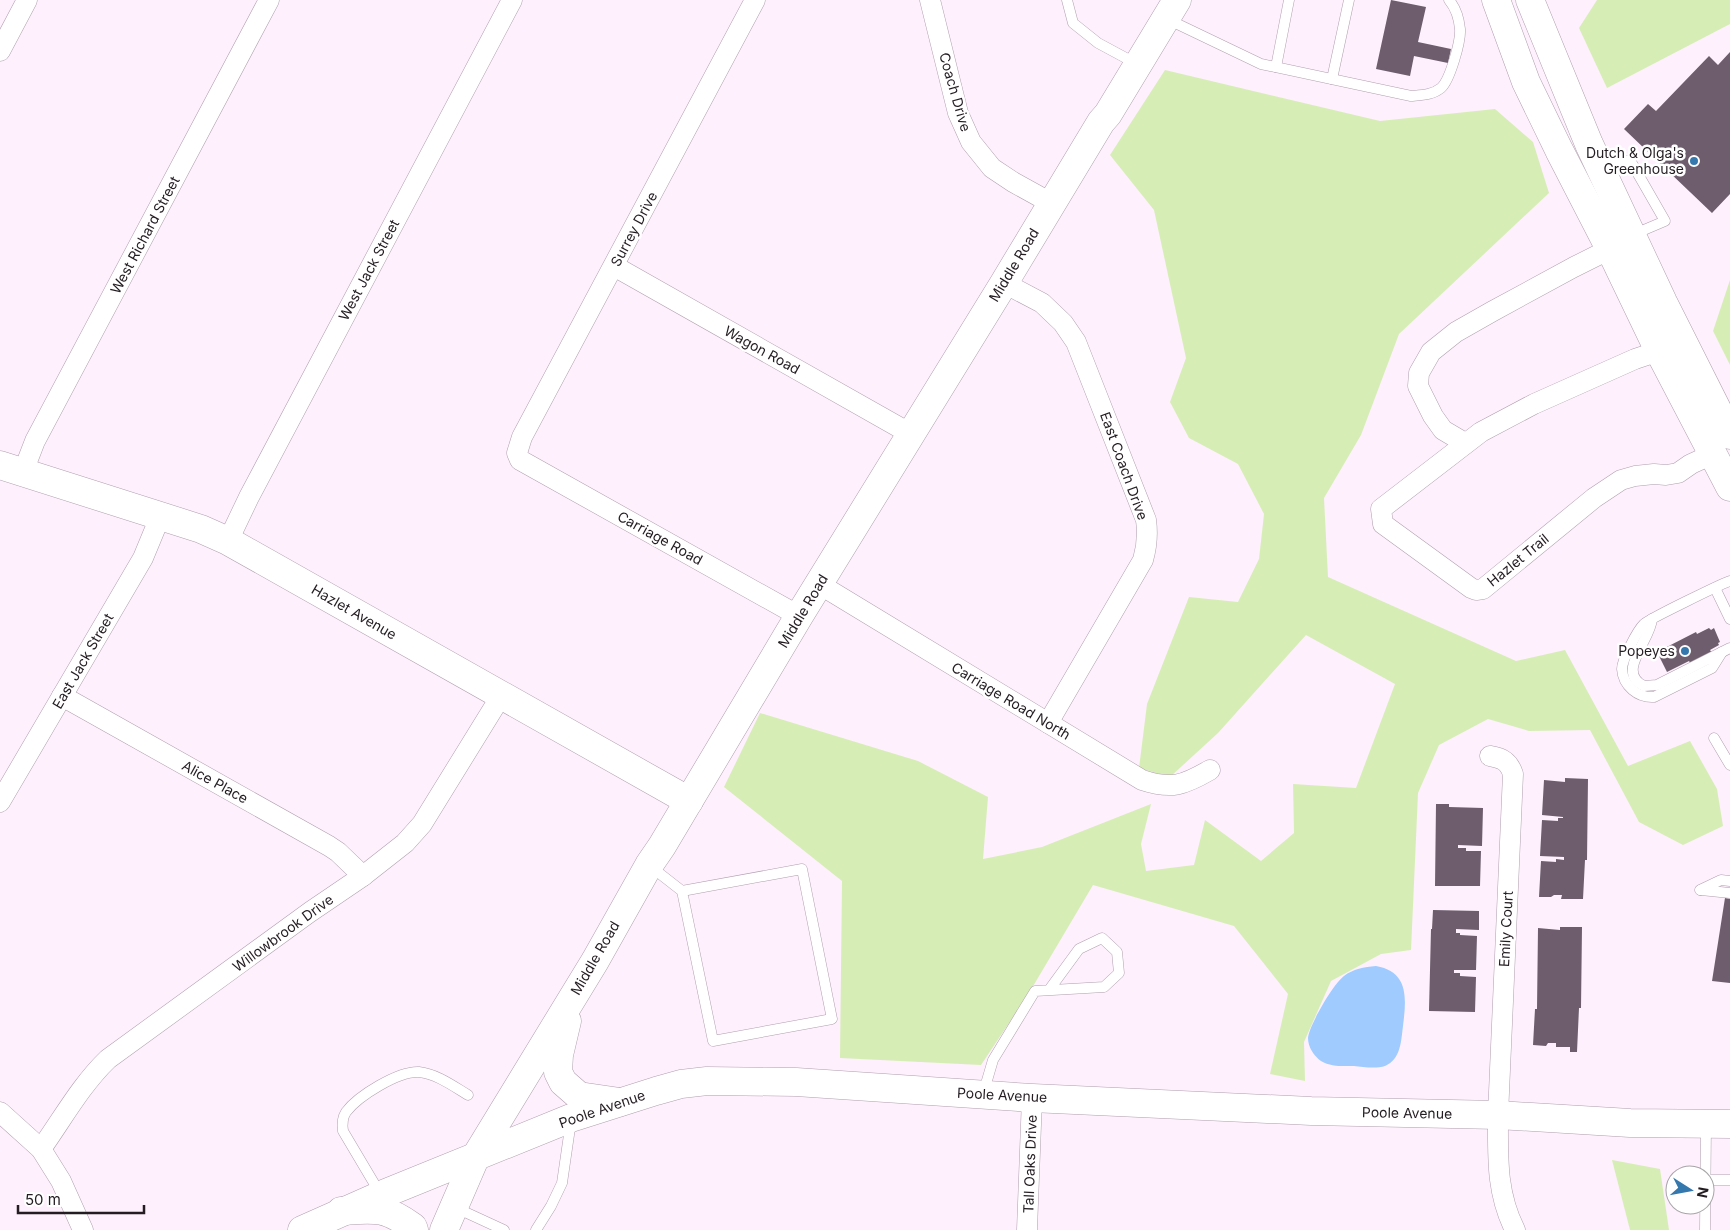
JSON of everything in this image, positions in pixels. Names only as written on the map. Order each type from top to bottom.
[{"type":"main road","points":[[1530,0],[1600,167],[1621,242],[1658,351],[1721,445]]},
{"type":"main road","points":[[1496,3],[1526,82],[1559,150],[1621,242],[1721,445],[1730,487]]},
{"type":"main road","name":"Middle Road","points":[[449,1218],[476,1156],[573,997],[649,865],[1051,203],[1172,9]]},
{"type":"main road","name":"Hazlet Avenue","points":[[12,469],[201,529],[228,541],[689,801]]},
{"type":"main road","points":[[573,997],[559,1055],[558,1072],[562,1082],[579,1096],[620,1102]]},
{"type":"main road","name":"Poole Avenue","points":[[302,1230],[341,1211],[571,1118],[681,1084],[716,1081],[796,1082],[1032,1098],[1311,1110],[1498,1115],[1630,1123],[1718,1123]]},
{"type":"main road","points":[[341,1211],[379,1209],[398,1216],[413,1227],[414,1230]]},
{"type":"street","points":[[0,51],[27,0]]},
{"type":"street","name":"West Richard Street","points":[[12,469],[35,441],[269,0]]},
{"type":"street","name":"West Jack Street","points":[[228,541],[253,488],[512,0]]},
{"type":"street","name":"Surrey Drive","points":[[520,460],[517,453],[522,437],[755,0]]},
{"type":"street","name":"Coach Drive","points":[[930,0],[958,112],[970,142],[992,168],[1051,203]]},
{"type":"street","points":[[1465,443],[1443,430],[1433,416],[1418,386],[1419,373],[1431,352],[1456,332],[1621,242]]},
{"type":"street","name":"Wagon Road","points":[[614,266],[911,434]]},
{"type":"street","name":"East Coach Drive","points":[[1004,283],[1042,303],[1063,323],[1076,342],[1146,520],[1147,546],[1143,560],[1048,723]]},
{"type":"street","name":"Hazlet Trail","points":[[1658,351],[1635,359],[1534,404],[1481,432],[1381,509],[1383,524],[1471,588],[1476,590],[1483,589],[1594,498],[1622,480],[1635,476],[1654,474],[1666,476],[1678,473],[1721,445]]},
{"type":"street","name":"Carriage Road","points":[[520,460],[799,616]]},
{"type":"street","name":"East Jack Street","points":[[0,802],[143,558],[160,517]]},
{"type":"street","name":"Carriage Road North","points":[[819,584],[1142,780],[1164,786],[1188,783],[1210,770]]},
{"type":"street","name":"Alice Place","points":[[62,696],[329,846],[363,876]]},
{"type":"street","name":"Willowbrook Drive","points":[[41,1149],[85,1083],[108,1059],[310,912],[363,876],[405,843],[422,824],[501,696]]},
{"type":"street","name":"Emily Court","points":[[1490,756],[1505,760],[1513,774],[1498,1115],[1498,1169],[1502,1194],[1516,1230]]},
{"type":"street","name":"Tall Oaks Drive","points":[[1027,1230],[1032,1098]]},
{"type":"street","points":[[0,1112],[41,1149],[61,1181],[83,1230]]},
{"type":"lane","points":[[1067,0],[1073,23],[1098,43],[1138,65]]},
{"type":"lane","points":[[1276,67],[1289,0]]},
{"type":"lane","points":[[1332,79],[1349,0]]},
{"type":"lane","points":[[1172,9],[1262,64],[1412,96],[1431,94],[1443,86],[1451,74],[1460,32],[1458,18],[1449,0]]},
{"type":"lane","points":[[1600,167],[1630,160],[1665,221],[1621,242]]},
{"type":"lane","points":[[1726,650],[1657,686],[1644,686],[1635,679],[1633,674],[1633,665],[1652,627],[1652,619],[1715,588],[1729,579]]},
{"type":"lane","points":[[1715,588],[1730,619]]},
{"type":"lane","points":[[1714,738],[1730,765]]},
{"type":"lane","points":[[649,865],[682,891],[713,1041],[832,1019],[802,869],[682,891]]},
{"type":"lane","points":[[1730,881],[1721,880],[1700,890],[1730,893]]},
{"type":"lane","points":[[983,1095],[994,1060],[1035,991],[1104,987],[1119,973],[1117,952],[1102,938],[1079,949],[1049,990]]},
{"type":"lane","points":[[381,1195],[343,1131],[342,1122],[345,1113],[389,1079],[406,1073],[419,1072],[435,1076],[468,1094]]},
{"type":"lane","points":[[536,1230],[551,1206],[562,1183],[571,1118]]},
{"type":"lane","points":[[1709,1165],[1718,1123]]},
{"type":"lane","points":[[1715,1180],[1730,1180]]},
{"type":"lane","points":[[1705,1215],[1705,1230]]},
{"type":"lane","points":[[449,1218],[504,1230]]},
{"type":"green space","points":[[1597,0],[1730,0],[1730,24],[1607,88],[1579,28]]},
{"type":"green space","points":[[1165,70],[1380,121],[1495,109],[1533,142],[1549,193],[1399,334],[1361,435],[1324,498],[1328,577],[1516,661],[1565,650],[1628,766],[1690,741],[1717,789],[1723,826],[1683,845],[1639,822],[1590,730],[1529,731],[1488,719],[1439,745],[1418,793],[1411,950],[1381,954],[1331,981],[1304,1042],[1305,1081],[1270,1074],[1288,994],[1234,926],[1093,885],[1029,993],[981,1065],[840,1058],[842,881],[724,787],[760,713],[918,761],[988,797],[983,859],[1042,847],[1151,804],[1141,844],[1146,871],[1194,865],[1205,820],[1261,861],[1294,833],[1293,784],[1356,788],[1395,684],[1306,635],[1218,733],[1170,777],[1139,768],[1147,704],[1189,597],[1238,602],[1259,559],[1264,514],[1238,464],[1189,438],[1170,402],[1186,358],[1154,210],[1110,155]]},
{"type":"green space","points":[[1730,280],[1730,365],[1713,331]]},
{"type":"green space","points":[[1612,1160],[1660,1169],[1665,1215],[1667,1215],[1669,1230],[1630,1230]]},
{"type":"water","points":[[1376,966],[1387,969],[1395,974],[1400,981],[1405,997],[1401,1043],[1397,1054],[1385,1066],[1370,1068],[1337,1066],[1321,1061],[1312,1051],[1308,1038],[1312,1024],[1322,1006],[1339,980],[1344,976],[1359,969]]},
{"type":"building","points":[[1391,0],[1426,7],[1418,42],[1451,49],[1448,63],[1414,56],[1410,76],[1376,69]]},
{"type":"building","name":"Dutch & Olga's Greenhouse","points":[[1730,52],[1730,194],[1712,213],[1624,129],[1648,104],[1656,111],[1709,56],[1718,65]]},
{"type":"building","name":"Popeyes","points":[[1709,628],[1711,630],[1714,628],[1720,642],[1718,643],[1719,645],[1710,650],[1712,653],[1691,664],[1689,661],[1667,672],[1657,652],[1696,632],[1697,634]]},
{"type":"building","points":[[1565,778],[1588,779],[1587,860],[1585,860],[1583,899],[1561,899],[1562,895],[1539,897],[1541,861],[1556,862],[1556,859],[1564,860],[1564,857],[1540,856],[1542,820],[1558,821],[1558,818],[1563,818],[1542,815],[1544,780],[1565,782]]},
{"type":"building","points":[[1436,804],[1449,804],[1449,807],[1483,808],[1482,846],[1458,845],[1458,848],[1466,848],[1466,851],[1481,851],[1480,886],[1435,886]]},
{"type":"building","points":[[1725,898],[1730,899],[1730,983],[1712,981]]},
{"type":"building","points":[[1433,910],[1479,911],[1479,930],[1456,929],[1456,933],[1460,933],[1460,935],[1477,936],[1476,970],[1454,970],[1454,973],[1460,973],[1460,976],[1476,977],[1475,1012],[1429,1011]]},
{"type":"building","points":[[1560,927],[1582,927],[1581,1008],[1579,1008],[1577,1052],[1570,1052],[1570,1047],[1556,1047],[1556,1043],[1548,1043],[1546,1046],[1533,1045],[1535,1009],[1537,1009],[1538,928],[1560,930]]},
{"type":"place","name":"Dutch & Olga's Greenhouse","points":[[1694,161]]},
{"type":"place","name":"Popeyes","points":[[1685,651]]}]
